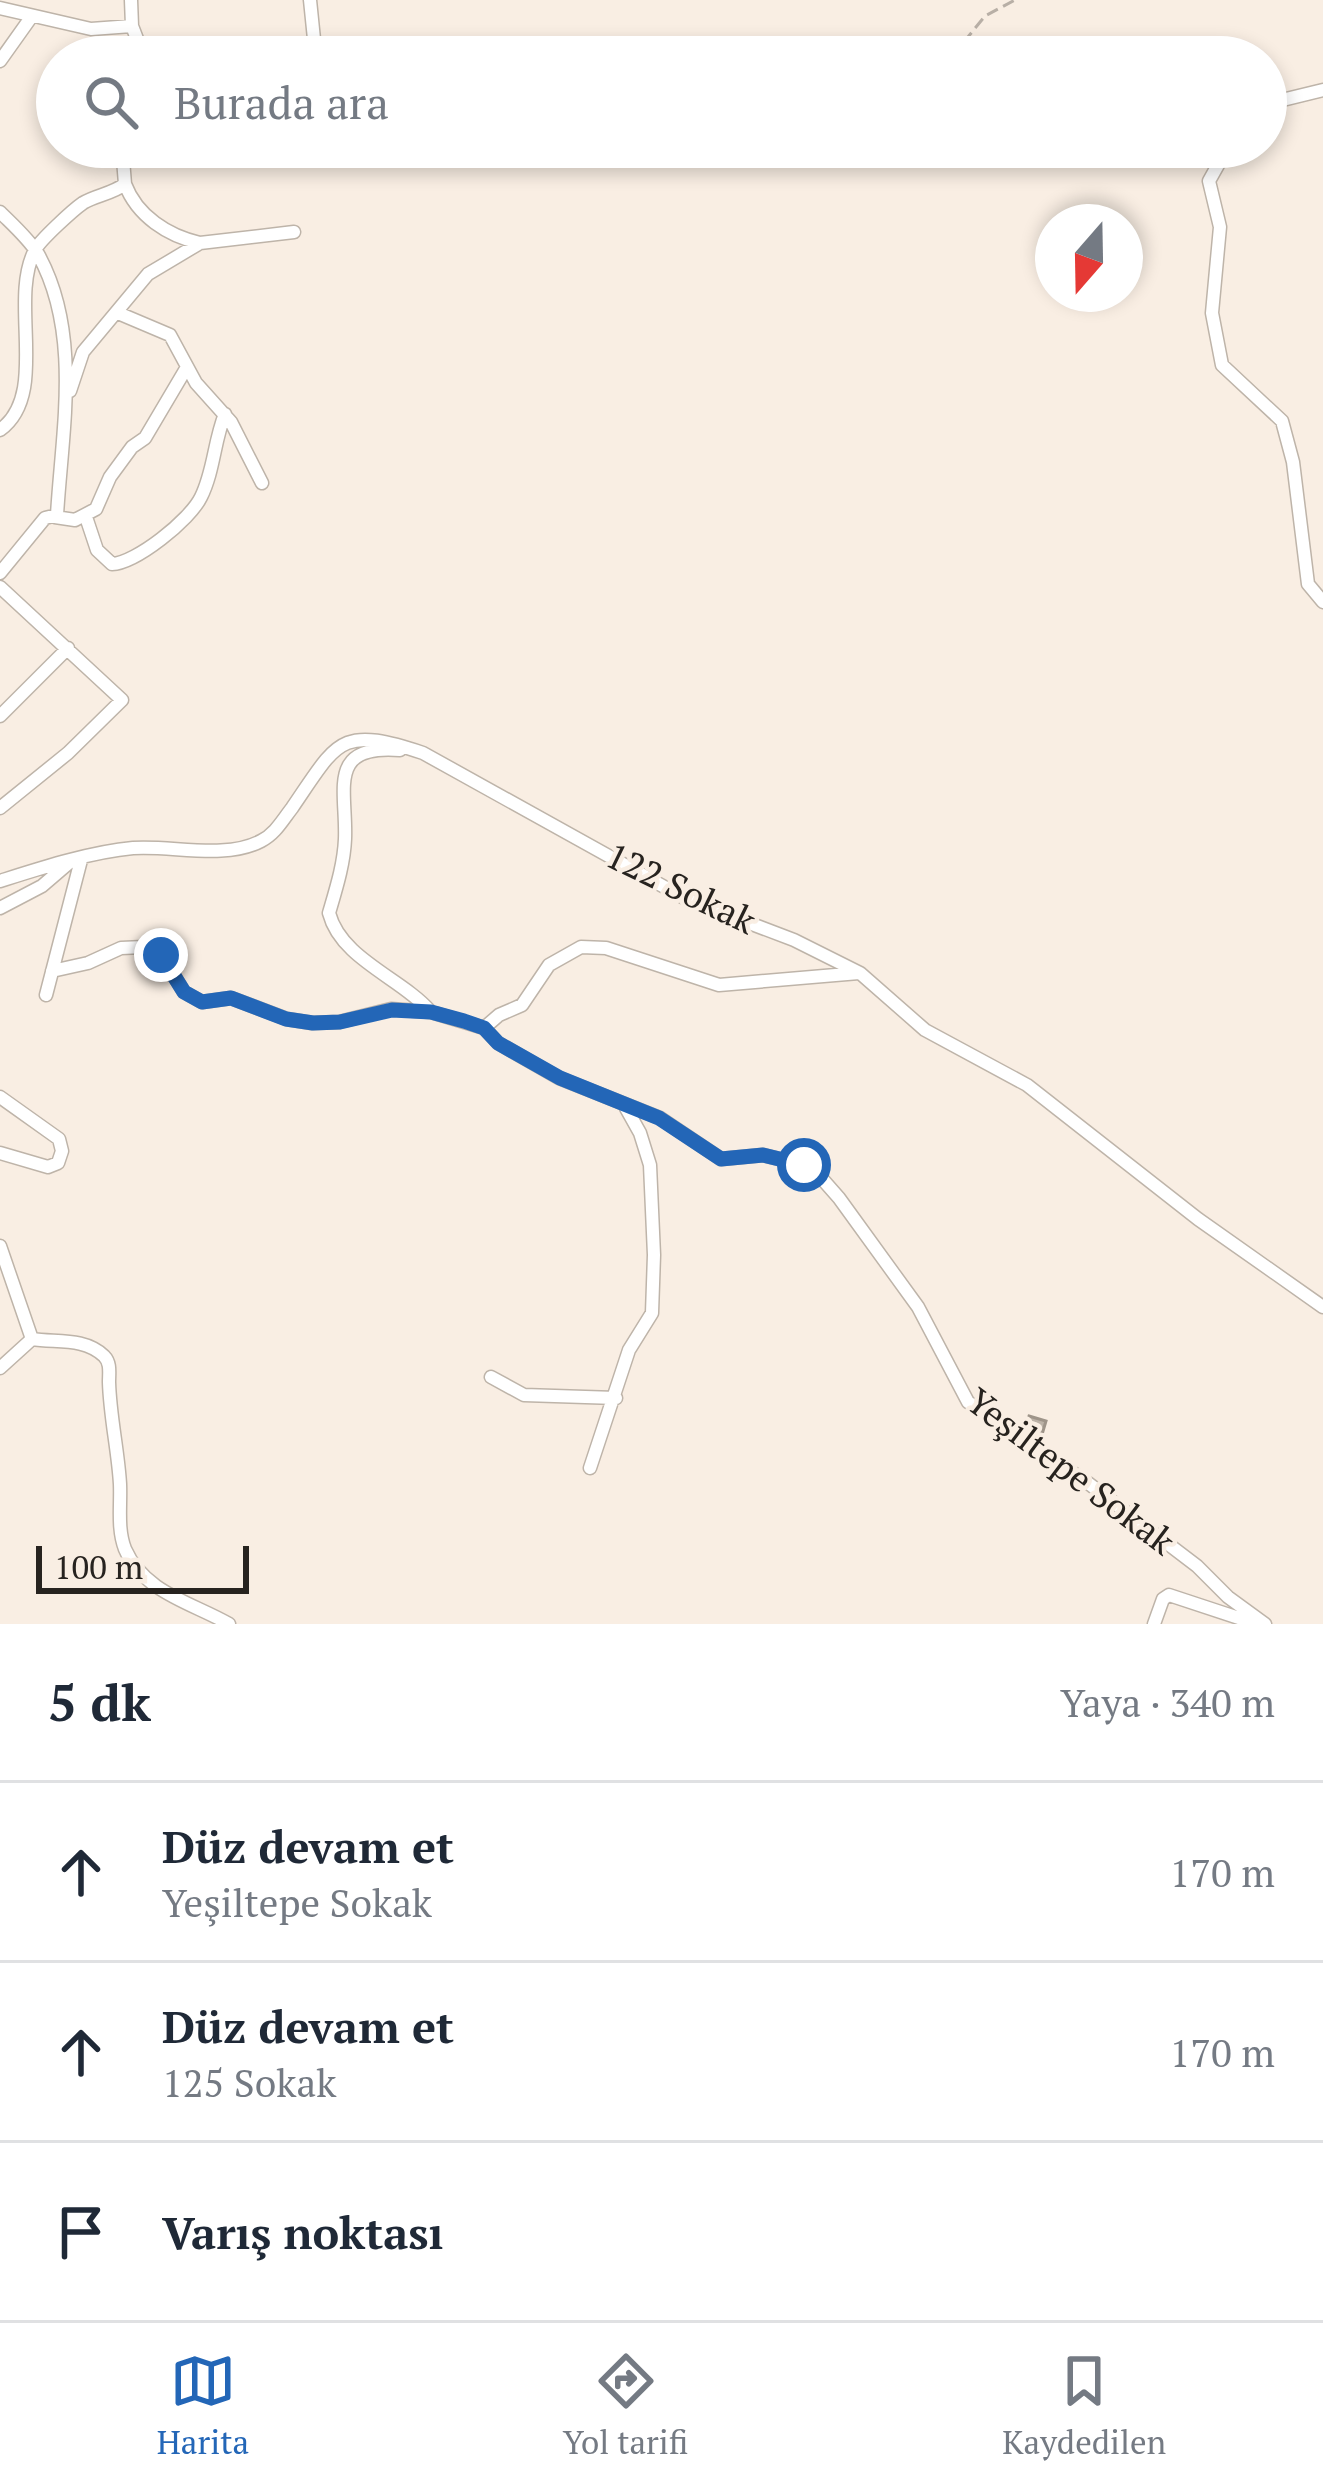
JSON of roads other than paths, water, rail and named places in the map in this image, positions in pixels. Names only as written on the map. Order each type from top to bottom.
[{"type":"street","points":[[130,0],[136,36]]},
{"type":"street","points":[[310,0],[314,36]]},
{"type":"street","points":[[0,8],[91,28],[132,26]]},
{"type":"street","points":[[0,61],[32,16]]},
{"type":"street","points":[[1287,99],[1323,90]]},
{"type":"street","points":[[124,168],[125,184],[142,213],[200,243]]},
{"type":"street","points":[[1216,168],[1209,181],[1220,227],[1212,313],[1222,365],[1282,421],[1293,462],[1307,584],[1323,602]]},
{"type":"street","points":[[0,430],[15,418],[22,396],[27,285],[35,249],[84,202],[125,184]]},
{"type":"street","points":[[0,212],[35,249],[51,280],[66,353],[55,517]]},
{"type":"street","points":[[65,419],[83,352],[148,274],[200,243],[294,232]]},
{"type":"street","points":[[118,313],[170,335],[196,383],[225,414],[262,483]]},
{"type":"street","points":[[0,573],[45,518],[76,520],[96,509],[123,459],[145,438],[187,367]]},
{"type":"street","points":[[86,517],[97,550],[112,564],[127,563],[153,545],[199,503],[212,472],[225,414]]},
{"type":"street","points":[[0,587],[122,700],[68,753],[0,808]]},
{"type":"street","points":[[0,716],[68,648]]},
{"type":"street","name":"122 Sokak","points":[[0,880],[58,861],[130,848],[250,846],[276,830],[346,741],[360,737],[423,752],[686,899],[794,940],[860,973],[925,1030],[1027,1084],[1198,1219],[1323,1307]]},
{"type":"street","points":[[423,752],[365,752],[343,772],[345,842],[329,913],[332,925],[347,943],[416,995],[431,1012]]},
{"type":"street","points":[[0,908],[42,886],[75,861]]},
{"type":"street","points":[[46,995],[75,861]]},
{"type":"street","points":[[484,1028],[522,1004],[549,965],[580,946],[606,948],[719,985],[860,973]]},
{"type":"street","points":[[52,970],[88,964],[122,948],[144,947],[161,955],[184,992],[202,1002],[231,998],[286,1019],[313,1023],[392,1010],[431,1012]]},
{"type":"street","name":"Yeşiltepe Sokak","points":[[431,1012],[484,1028],[498,1043],[560,1078],[659,1118],[721,1159],[763,1155],[790,1159],[817,1173],[918,1307],[968,1402],[1088,1483],[1262,1624]]},
{"type":"street","points":[[0,1097],[59,1139],[62,1151],[58,1163],[48,1167],[0,1153]]},
{"type":"street","points":[[590,1468],[629,1350],[652,1313],[650,1165],[626,1108]]},
{"type":"street","points":[[0,1246],[32,1339]]},
{"type":"street","points":[[0,1368],[32,1339],[73,1341],[104,1356],[109,1365],[126,1552],[158,1588],[179,1603],[229,1624]]},
{"type":"street","points":[[491,1377],[524,1395],[616,1398]]},
{"type":"street","name":"Yeşiltepe Sokak","points":[[1154,1624],[1162,1599],[1168,1595],[1262,1624]]}]
